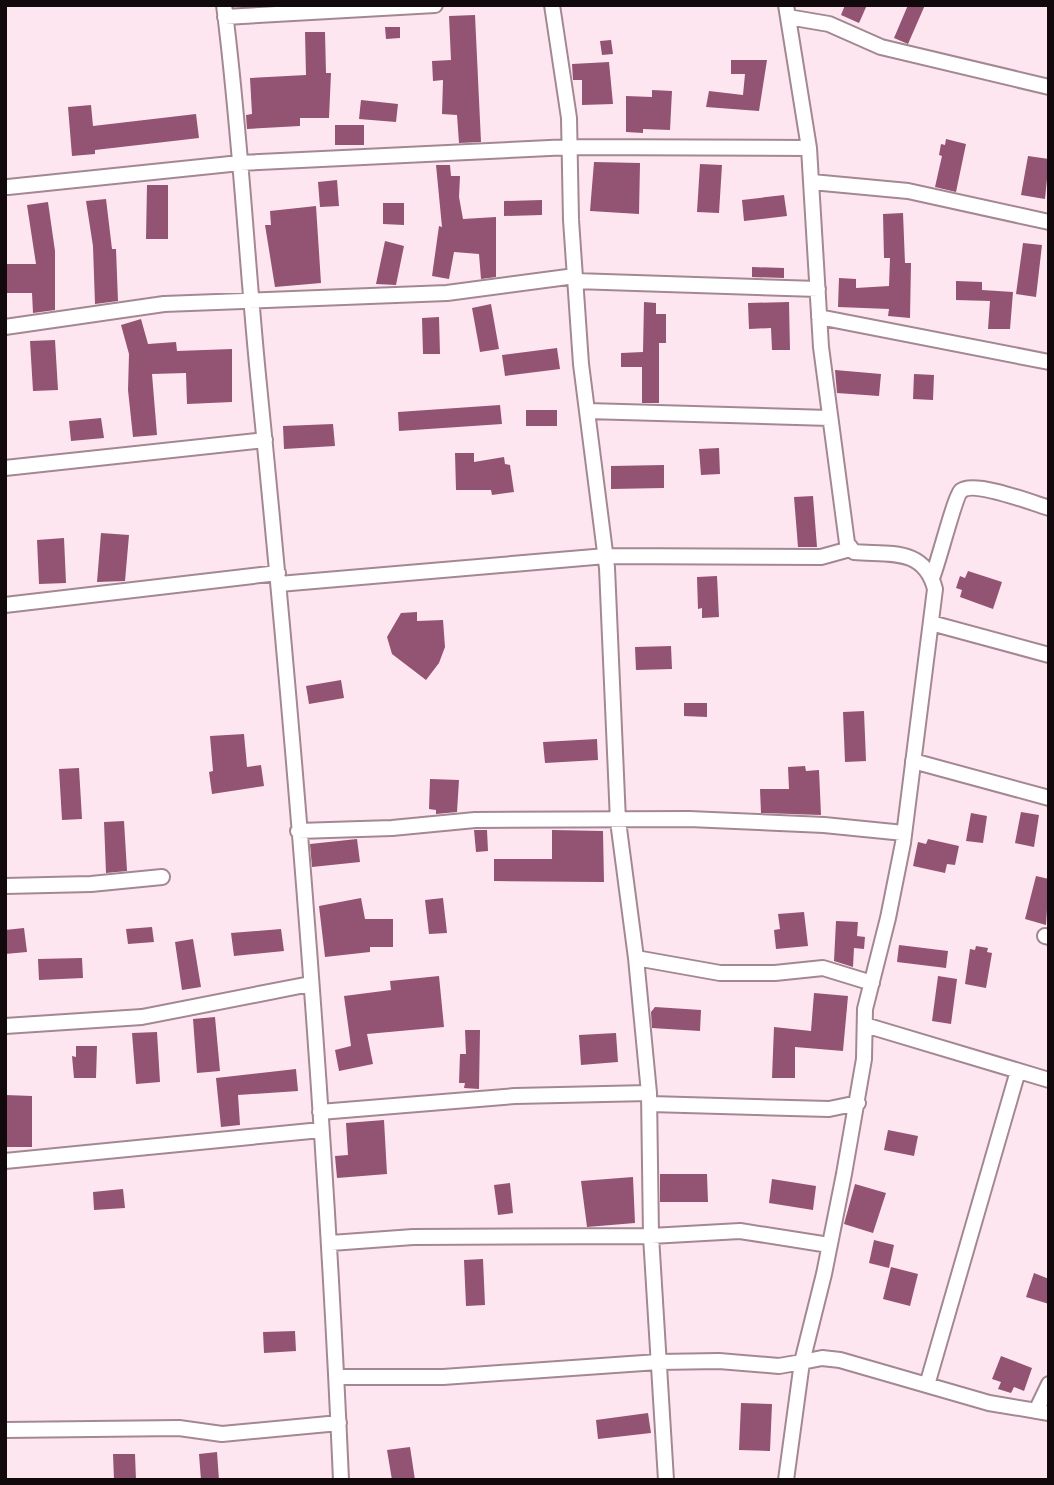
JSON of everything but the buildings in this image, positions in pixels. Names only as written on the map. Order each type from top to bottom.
[{"type":"street","points":[[341,1480],[331,1243],[279,579],[224,11],[435,5]]},
{"type":"street","points":[[552,5],[570,147],[575,279],[587,411],[606,555],[618,821],[636,958],[649,1099],[651,1236],[666,1480]]},
{"type":"street","points":[[850,549],[844,532],[819,317],[809,148],[787,11],[829,24],[894,51],[1049,88]]},
{"type":"street","points":[[8,187],[240,163],[570,147],[809,148]]},
{"type":"street","points":[[812,182],[908,191],[1049,222]]},
{"type":"street","points":[[5,327],[164,304],[251,303],[447,293],[575,279],[818,289]]},
{"type":"street","points":[[819,317],[1049,362]]},
{"type":"street","points":[[587,411],[830,418]]},
{"type":"street","points":[[5,468],[265,440]]},
{"type":"street","points":[[932,578],[945,545],[955,499],[960,491],[968,487],[990,491],[1049,508]]},
{"type":"street","points":[[5,605],[279,579],[606,555],[821,557],[850,549],[912,557],[932,578],[935,589],[904,833],[872,983],[858,1102],[802,1362],[786,1480]]},
{"type":"street","points":[[931,623],[1049,655]]},
{"type":"street","points":[[913,761],[1049,798]]},
{"type":"street","points":[[298,831],[392,828],[475,820],[689,820],[810,824],[904,833]]},
{"type":"street","points":[[5,887],[92,884],[162,877]]},
{"type":"street","points":[[636,958],[720,973],[775,973],[823,968],[872,983]]},
{"type":"street","points":[[5,1026],[142,1017],[310,984]]},
{"type":"street","points":[[865,1025],[1049,1080]]},
{"type":"street","points":[[927,1385],[1018,1071]]},
{"type":"street","points":[[320,1112],[516,1096],[649,1099],[829,1109],[858,1102]]},
{"type":"street","points":[[5,1161],[321,1130]]},
{"type":"street","points":[[331,1243],[413,1237],[651,1236],[740,1231],[829,1245]]},
{"type":"street","points":[[337,1377],[443,1377],[658,1362],[719,1361],[779,1366],[822,1358],[840,1360],[989,1403],[1043,1412],[1049,1384]]},
{"type":"street","points":[[5,1430],[179,1428],[222,1434],[339,1423]]}]
